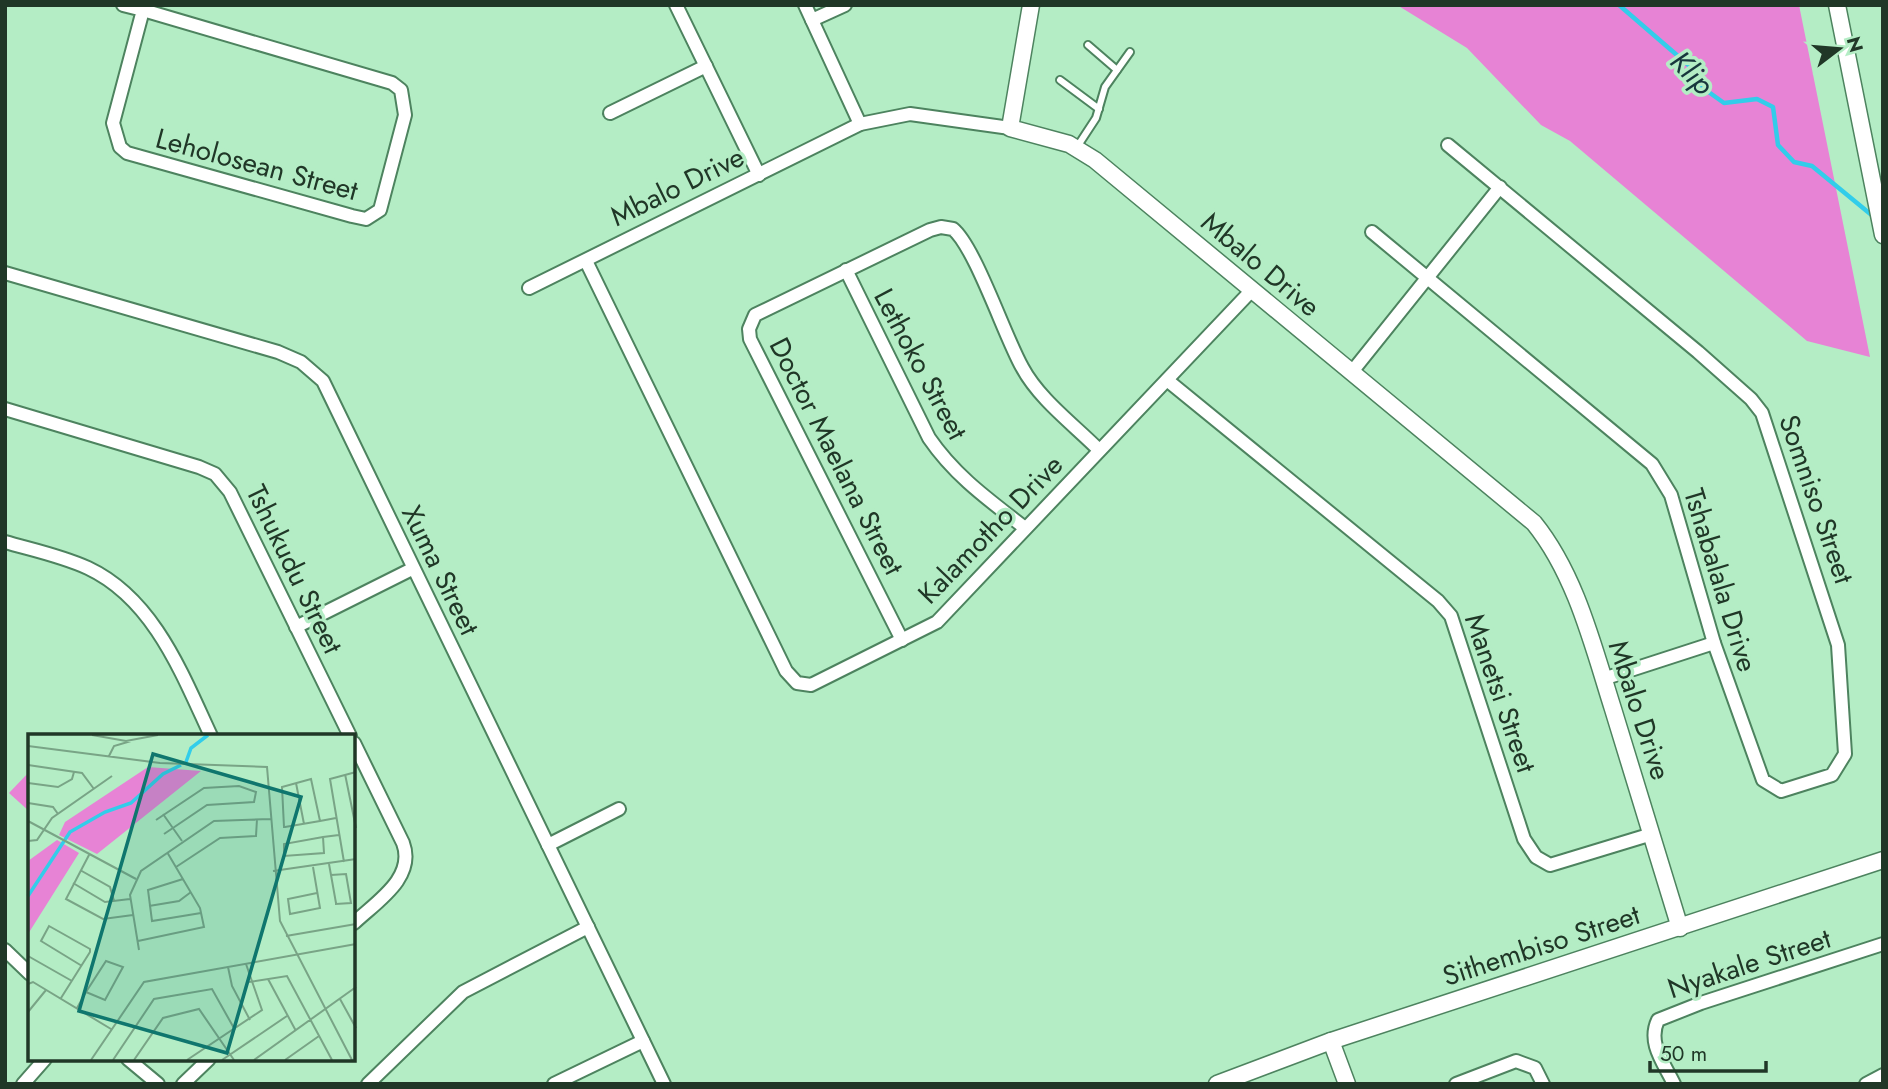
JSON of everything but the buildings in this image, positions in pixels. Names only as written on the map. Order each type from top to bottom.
[{"type":"street","name":"Leholosean Street","points":[[123,5],[143,10],[392,83],[401,90],[405,115],[380,211],[366,219],[352,216],[127,153],[120,147],[113,124],[143,10]]},
{"type":"street","points":[[676,5],[758,175]]},
{"type":"street","points":[[805,5],[860,124]]},
{"type":"street","points":[[812,20],[845,5]]},
{"type":"street","points":[[1010,128],[1031,5]]},
{"type":"street","points":[[1837,5],[1863,146],[1883,235]]},
{"type":"street","points":[[610,113],[706,66]]},
{"type":"street","name":"Mbalo Drive","points":[[529,288],[860,124],[910,114],[1010,128],[1076,148],[1095,160],[1534,523],[1552,545],[1567,576],[1603,679],[1680,928]]},
{"type":"street","name":"Somniso Street","points":[[1448,145],[1751,398],[1771,432],[1838,645],[1845,754],[1832,775],[1793,789],[1781,791],[1771,786]]},
{"type":"street","points":[[1351,373],[1429,279],[1500,187]]},
{"type":"street","name":"Doctor Maelana Street","points":[[902,640],[750,339],[749,329],[755,315],[930,230],[948,227],[956,231],[1023,369],[1034,386],[1099,450]]},
{"type":"street","name":"Tshabalala Drive","points":[[1372,232],[1652,464],[1671,495],[1714,643],[1756,764],[1763,780],[1771,786]]},
{"type":"street","name":"Kalamotho Drive","points":[[586,261],[681,462],[790,678],[803,685],[820,682],[937,622],[1252,289]]},
{"type":"street","name":"Lethoko Street","points":[[846,270],[929,438],[943,459],[965,482],[1025,528]]},
{"type":"street","name":"Xuma Street","points":[[5,273],[278,352],[313,371],[327,386],[412,569],[664,1084]]},
{"type":"street","name":"Manetsi Street","points":[[1167,380],[1438,601],[1451,616],[1524,839],[1536,857],[1550,865],[1652,834]]},
{"type":"street","name":"Tshukudu Street","points":[[5,409],[215,474],[230,492],[349,734]]},
{"type":"street","points":[[5,541],[89,569],[125,594],[163,639],[210,734]]},
{"type":"street","points":[[296,627],[412,569]]},
{"type":"street","points":[[1603,679],[1714,643]]},
{"type":"street","points":[[355,745],[402,843],[406,858],[401,877],[355,922]]},
{"type":"street","points":[[548,845],[619,809]]},
{"type":"street","name":"Sithembiso Street","points":[[1217,1084],[1331,1041],[1883,860]]},
{"type":"street","points":[[368,1084],[463,992],[588,928]]},
{"type":"street","name":"Nyakale Street","points":[[1674,1084],[1654,1043],[1653,1032],[1658,1020],[1700,1003],[1883,944]]},
{"type":"street","points":[[5,950],[28,972]]},
{"type":"street","points":[[554,1084],[643,1041]]},
{"type":"street","points":[[1331,1041],[1347,1084]]},
{"type":"street","points":[[23,1084],[43,1061]]},
{"type":"street","points":[[130,1061],[159,1084]]},
{"type":"street","points":[[183,1084],[207,1061]]},
{"type":"street","points":[[1456,1084],[1516,1061],[1535,1068],[1543,1084]]},
{"type":"street","points":[[1866,1084],[1883,1075]]},
{"type":"lane","points":[[1088,45],[1117,70]]},
{"type":"lane","points":[[1076,148],[1099,109],[1105,87],[1130,52]]},
{"type":"lane","points":[[1060,80],[1099,109]]},
{"type":"shaded area","points":[[1397,5],[1799,5],[1870,357],[1807,341],[1570,141],[1541,125],[1467,48]]},
{"type":"shaded area","points":[[28,773],[28,810],[9,793]]},
{"type":"waterway","name":"Klip","points":[[1619,5],[1693,69],[1703,88],[1724,103],[1757,99],[1773,107],[1778,145],[1794,162],[1812,166],[1874,217]]}]
